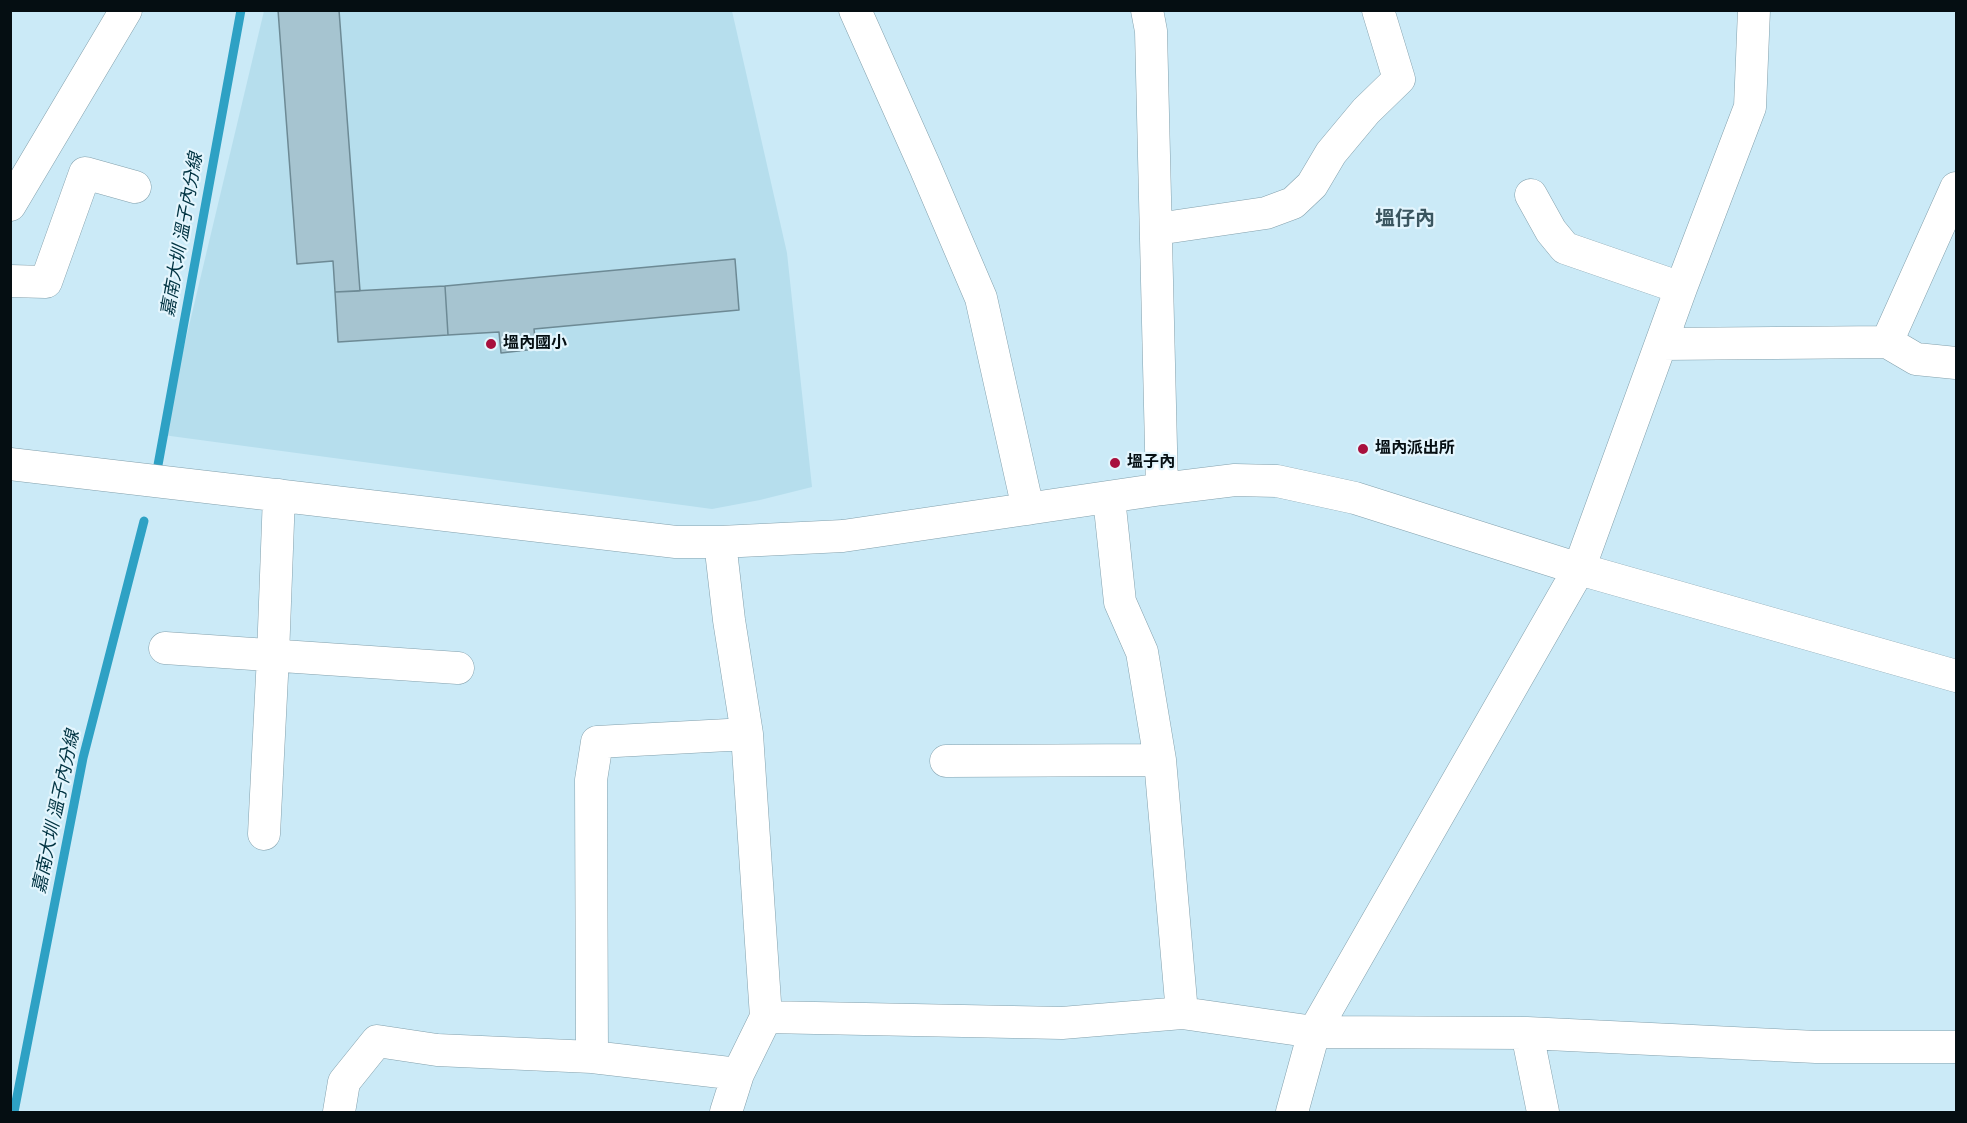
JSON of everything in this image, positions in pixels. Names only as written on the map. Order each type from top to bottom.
[{"type":"street","points":[[10,205],[126,10]]},
{"type":"street","points":[[855,10],[981,298],[1028,508]]},
{"type":"street","points":[[1147,10],[1151,31],[1157,229],[1156,318],[1162,489]]},
{"type":"street","points":[[1157,229],[1266,213],[1293,203],[1312,185],[1345,136],[1366,111],[1399,79],[1378,10]]},
{"type":"street","points":[[1292,1113],[1314,1032],[1579,569],[1681,288],[1750,107],[1754,10]]},
{"type":"street","points":[[10,281],[45,282],[85,173],[135,187]]},
{"type":"street","points":[[1887,342],[1956,188]]},
{"type":"street","points":[[1532,195],[1551,231],[1565,248],[1681,288]]},
{"type":"street","points":[[1662,344],[1887,342],[1916,359],[1956,363]]},
{"type":"street","points":[[10,464],[676,542],[843,536],[1162,489],[1235,480],[1277,481],[1355,498],[1579,569],[1956,676]]},
{"type":"street","points":[[264,834],[279,495]]},
{"type":"street","points":[[1109,498],[1120,602],[1142,652],[1160,760],[1182,1013]]},
{"type":"street","points":[[720,542],[729,620],[747,734],[766,1017],[738,1074],[726,1113]]},
{"type":"street","points":[[165,648],[458,668]]},
{"type":"street","points":[[592,1057],[591,780],[597,742],[747,734]]},
{"type":"street","points":[[946,761],[1160,760]]},
{"type":"street","points":[[766,1017],[1062,1023],[1182,1013],[1314,1032],[1527,1033],[1815,1047],[1956,1047]]},
{"type":"street","points":[[1527,1033],[1543,1113]]},
{"type":"street","points":[[339,1113],[344,1082],[377,1041],[437,1050],[592,1057],[738,1074]]},
{"type":"shaded area","name":"塭內國小","points":[[264,11],[732,11],[787,253],[812,487],[712,509],[163,435]]},
{"type":"building","points":[[278,10],[339,10],[360,291],[335,292],[333,261],[297,264]]},
{"type":"building","points":[[735,259],[739,310],[534,329],[536,349],[501,353],[499,332],[448,335],[445,286]]},
{"type":"building","points":[[445,286],[448,335],[338,342],[335,292]]},
{"type":"waterway","name":"嘉南大圳 溫子內分線","points":[[158,465],[241,10]]},
{"type":"waterway","name":"嘉南大圳 溫子內分線","points":[[14,1112],[83,758],[144,521]]},
{"type":"place","name":"塭內國小","points":[[491,344]]},
{"type":"place","name":"塭內派出所","points":[[1363,449]]},
{"type":"place","name":"塭子內","points":[[1115,463]]},
{"type":"district","name":"塭仔內","points":[[1405,220]]}]
